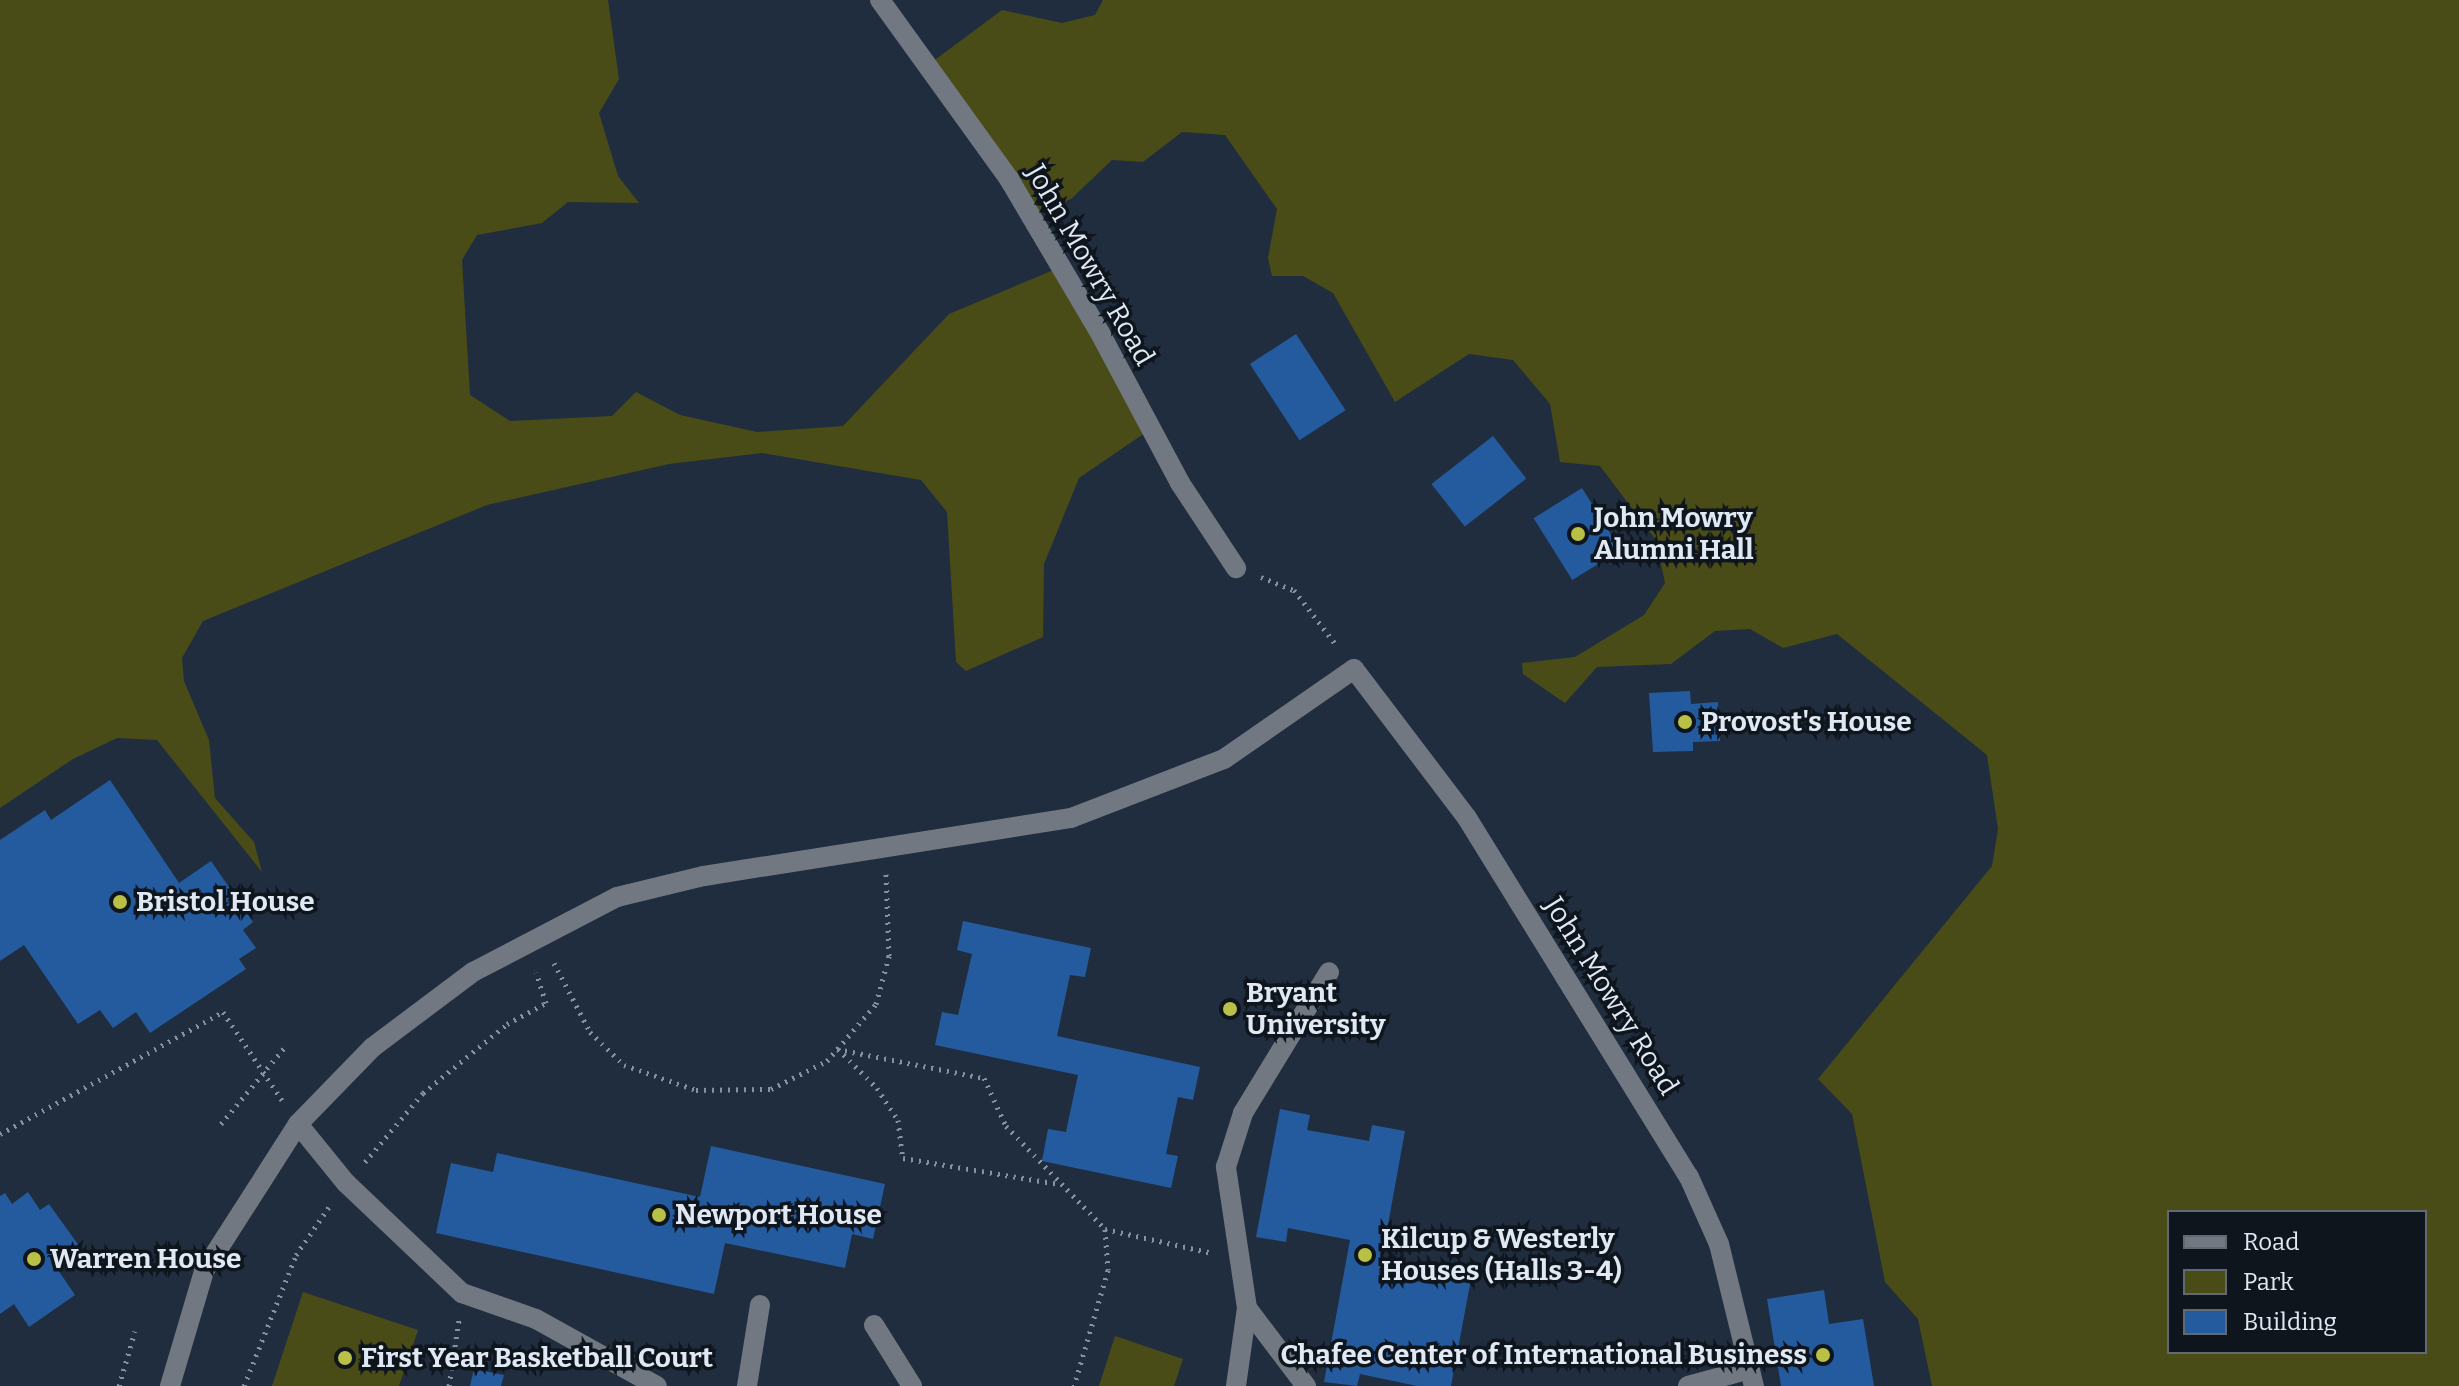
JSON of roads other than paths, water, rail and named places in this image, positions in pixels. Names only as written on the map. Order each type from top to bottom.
[{"type":"street","name":"John Mowry Road","points":[[880,0],[1009,179],[1100,333],[1180,483],[1236,568]]},
{"type":"street","name":"John Mowry Road","points":[[298,1124],[373,1047],[473,972],[617,897],[704,876],[1071,818],[1224,759],[1354,669],[1467,818],[1689,1177],[1719,1244],[1752,1377]]},
{"type":"street","points":[[1236,1386],[1247,1308],[1226,1167],[1243,1113],[1329,972]]},
{"type":"street","points":[[170,1386],[204,1271],[298,1124],[346,1183],[462,1293],[536,1319],[657,1386]]},
{"type":"street","points":[[747,1386],[760,1305]]},
{"type":"street","points":[[1247,1308],[1306,1386]]},
{"type":"street","points":[[874,1325],[912,1386]]},
{"type":"street","points":[[1688,1386],[1752,1377]]},
{"type":"place","name":"John Mowry Alumni Hall","points":[[1578,534]]},
{"type":"place","name":"Provost's House","points":[[1685,722]]},
{"type":"place","name":"Bristol House","points":[[120,902]]},
{"type":"place","name":"Bryant University","points":[[1230,1009]]},
{"type":"place","name":"Newport House","points":[[659,1215]]},
{"type":"place","name":"Kilcup & Westerly Houses (Halls 3-4)","points":[[1365,1255]]},
{"type":"place","name":"Warren House","points":[[34,1259]]},
{"type":"place","name":"Chafee Center of International Business","points":[[1823,1355]]},
{"type":"place","name":"First Year Basketball Court","points":[[345,1358]]}]
